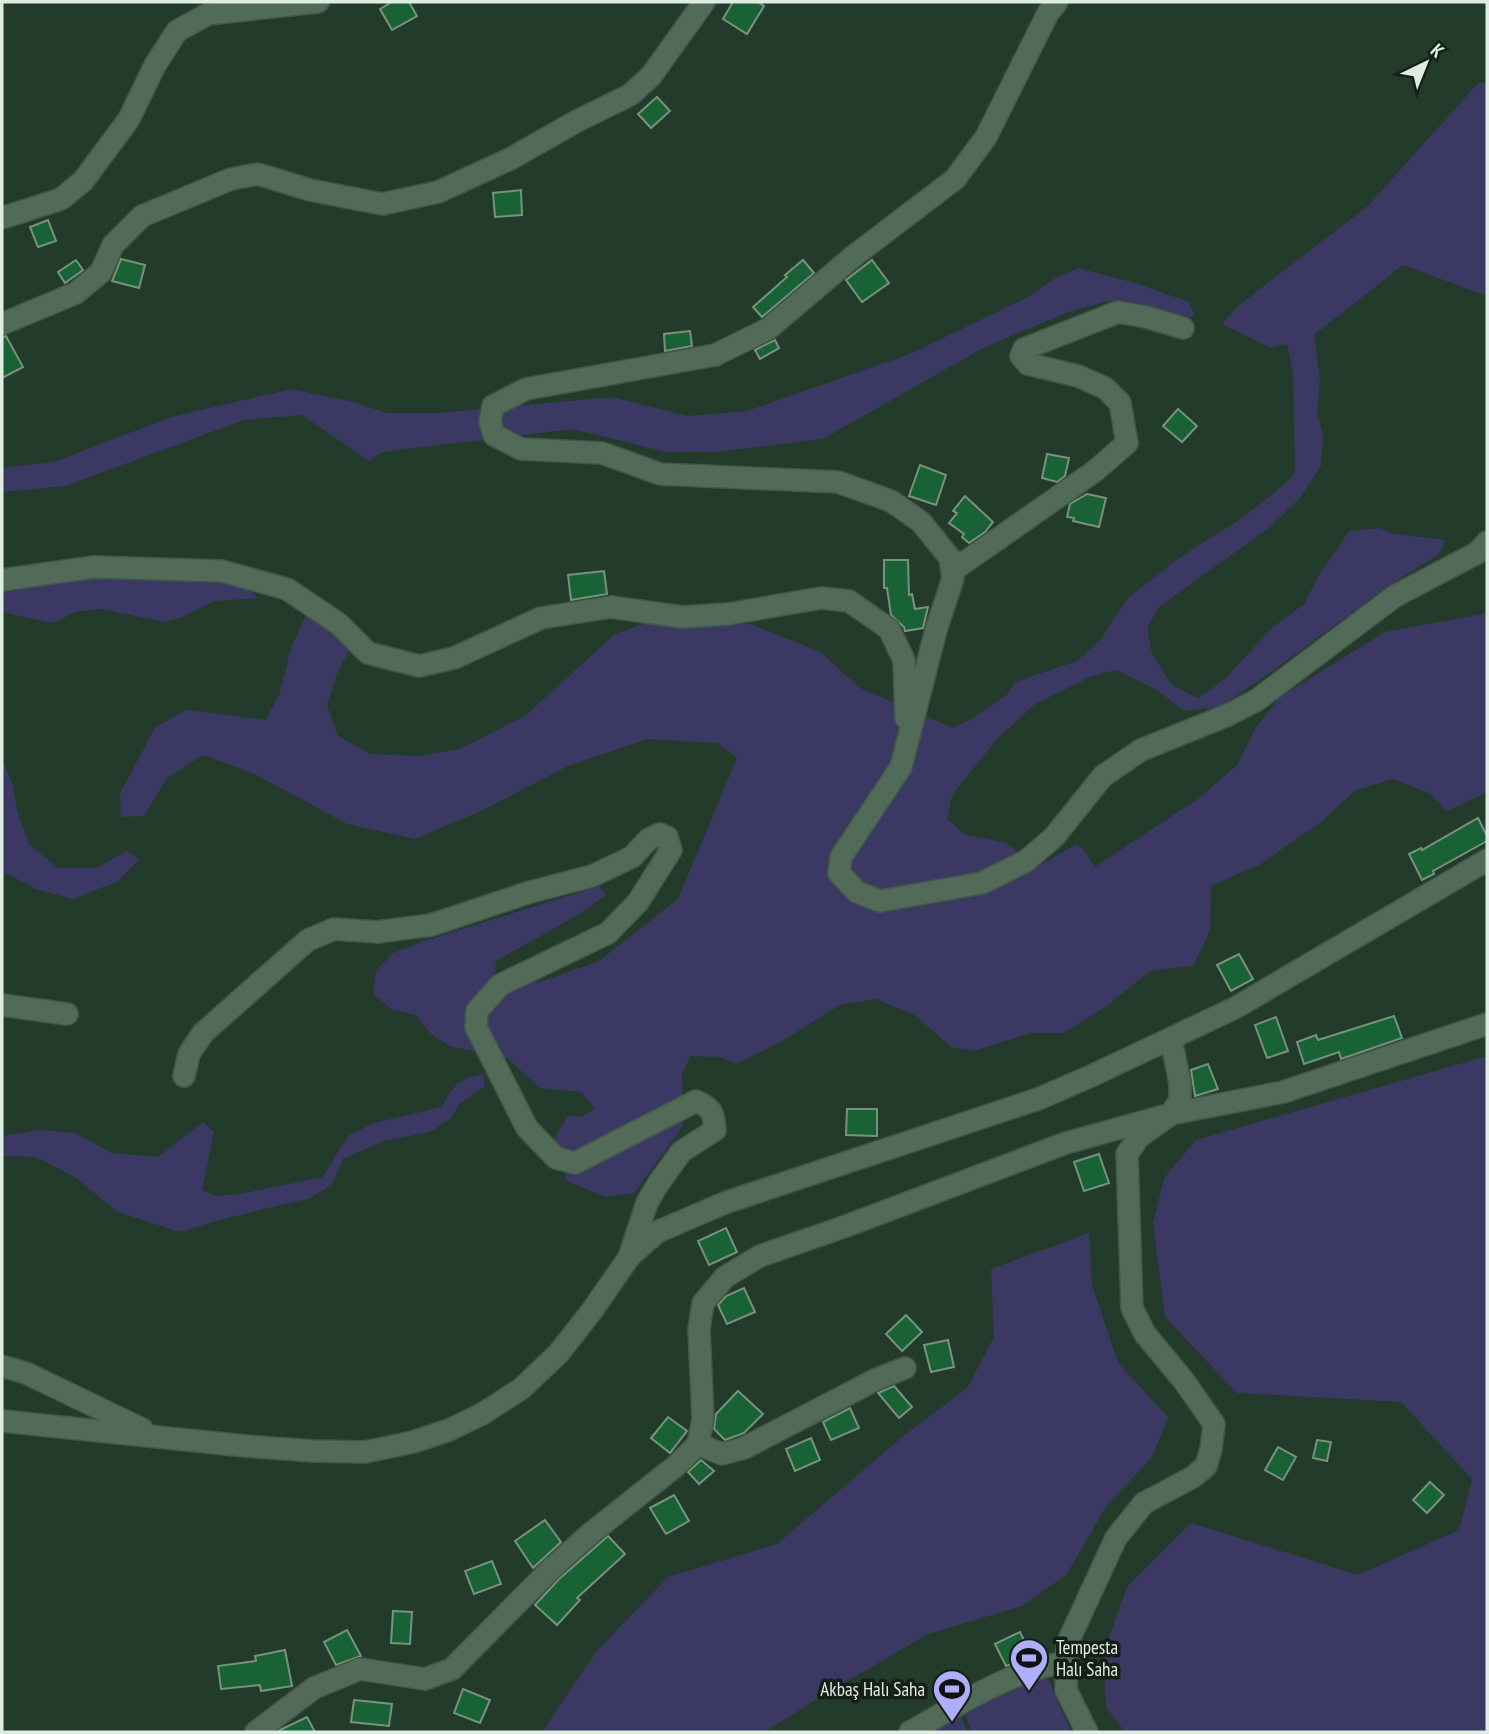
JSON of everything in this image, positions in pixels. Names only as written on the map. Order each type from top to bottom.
[{"type":"street","points":[[2,218],[61,199],[83,181],[129,119],[154,67],[177,31],[208,14],[318,2]]},
{"type":"street","points":[[2,324],[76,293],[101,272],[113,245],[142,216],[231,178],[258,174],[310,190],[382,204],[438,192],[510,159],[630,95],[651,76],[704,2]]},
{"type":"street","points":[[1057,2],[1048,13],[986,137],[956,179],[855,255],[768,329],[715,355],[526,389],[493,406],[490,422],[494,435],[521,450],[602,453],[660,474],[838,482],[891,501],[921,522],[950,558],[953,578],[936,630],[901,767],[841,857],[839,873],[857,892],[880,901],[982,883],[1026,860],[1054,836],[1103,776],[1141,750],[1228,715],[1257,700],[1395,596],[1477,553],[1487,542]]},
{"type":"street","points":[[952,571],[1095,471],[1127,443],[1120,403],[1105,388],[1078,376],[1028,364],[1021,356],[1024,349],[1118,312],[1184,328]]},
{"type":"street","points":[[2,580],[94,567],[222,571],[287,589],[339,625],[368,653],[419,666],[454,658],[541,618],[611,607],[682,617],[728,614],[821,598],[849,601],[889,629],[904,660],[907,745]]},
{"type":"street","points":[[184,1076],[189,1054],[203,1033],[308,940],[334,929],[377,932],[431,925],[530,892],[592,876],[632,857],[649,839],[660,834],[667,837],[671,850],[638,902],[608,933],[500,985],[477,1010],[476,1027],[527,1128],[556,1158],[575,1163],[696,1101],[709,1106],[715,1114],[715,1130],[681,1152],[658,1184],[647,1203],[630,1256]]},
{"type":"street","points":[[2,1421],[313,1451],[365,1451],[414,1442],[449,1430],[482,1414],[521,1389],[558,1354],[630,1256],[657,1232],[727,1202],[1038,1099],[1236,1008],[1487,860]]},
{"type":"street","points":[[2,1005],[67,1014]]},
{"type":"street","points":[[256,1732],[314,1688],[360,1669],[425,1679],[452,1669],[550,1570],[590,1534],[677,1465],[698,1444],[703,1419],[699,1329],[704,1303],[725,1278],[760,1256],[1066,1143],[1171,1114],[1283,1092],[1487,1024]]},
{"type":"street","points":[[1087,1732],[1066,1690],[1067,1644],[1116,1538],[1144,1503],[1193,1477],[1206,1466],[1211,1449],[1214,1424],[1184,1381],[1145,1334],[1132,1308],[1127,1154],[1139,1137],[1171,1114],[1180,1100],[1180,1083],[1171,1039]]},
{"type":"street","points":[[2,1366],[26,1373],[157,1436]]},
{"type":"street","points":[[698,1444],[723,1454],[744,1448],[877,1379],[905,1368]]},
{"type":"street","points":[[910,1732],[1007,1678],[1042,1666],[1066,1662]]},
{"type":"shaded area","points":[[1479,82],[1487,84],[1487,296],[1403,265],[1314,335],[1320,382],[1317,412],[1323,437],[1321,466],[1300,498],[1269,528],[1160,606],[1147,627],[1152,654],[1172,685],[1198,698],[1224,680],[1272,628],[1304,604],[1318,577],[1349,531],[1380,528],[1394,534],[1445,540],[1439,554],[1390,585],[1219,707],[1184,711],[1157,690],[1117,670],[1092,676],[1035,704],[997,739],[952,795],[947,819],[964,834],[1006,843],[1037,867],[1077,844],[1095,867],[1199,798],[1237,765],[1255,729],[1280,697],[1385,632],[1487,613],[1487,792],[1447,811],[1429,793],[1393,779],[1356,790],[1322,821],[1261,864],[1211,886],[1210,931],[1193,966],[1150,971],[1108,1005],[1064,1033],[1031,1033],[974,1051],[951,1047],[916,1016],[876,999],[840,1005],[777,1044],[736,1064],[719,1057],[690,1056],[682,1075],[683,1126],[634,1193],[606,1197],[567,1181],[554,1139],[568,1116],[581,1117],[595,1109],[581,1092],[540,1088],[507,1058],[449,1046],[431,1034],[416,1015],[392,1010],[373,994],[376,971],[393,953],[427,940],[599,886],[606,895],[578,915],[496,961],[494,977],[540,982],[599,961],[678,899],[737,758],[718,743],[647,739],[568,766],[483,810],[415,839],[347,824],[255,774],[203,755],[167,778],[144,816],[121,817],[120,793],[155,728],[186,710],[265,720],[279,696],[291,648],[307,613],[323,623],[350,648],[337,674],[327,705],[338,736],[370,754],[419,756],[460,749],[525,716],[615,634],[646,623],[750,624],[819,651],[860,688],[953,728],[970,720],[1007,695],[1015,682],[1077,661],[1101,639],[1127,599],[1179,558],[1245,516],[1287,482],[1295,472],[1293,372],[1287,344],[1271,348],[1222,324],[1238,306],[1369,205]]},
{"type":"shaded area","points":[[1078,268],[1135,283],[1189,302],[1195,316],[1185,319],[1134,302],[1109,301],[1068,312],[983,348],[823,439],[717,452],[666,452],[573,429],[382,452],[369,461],[302,415],[244,420],[65,486],[2,492],[2,468],[57,461],[171,417],[292,389],[353,402],[387,413],[440,413],[612,397],[687,416],[747,411],[910,354],[1028,297],[1057,277]]},
{"type":"shaded area","points":[[85,577],[199,579],[244,584],[258,598],[214,601],[183,617],[163,622],[101,609],[76,612],[53,623],[2,612],[2,593]]},
{"type":"shaded area","points":[[2,759],[12,783],[18,813],[29,844],[58,868],[96,868],[127,851],[139,860],[118,881],[73,899],[36,889],[2,871]]},
{"type":"shaded area","points":[[1487,1056],[1487,1732],[1125,1732],[1106,1707],[1103,1654],[1127,1587],[1191,1523],[1358,1575],[1459,1530],[1472,1479],[1401,1402],[1237,1393],[1165,1317],[1153,1223],[1164,1178],[1196,1140]]},
{"type":"shaded area","points":[[484,1074],[484,1087],[460,1103],[450,1119],[430,1132],[384,1141],[343,1159],[332,1184],[311,1198],[180,1232],[118,1212],[75,1177],[36,1157],[2,1156],[2,1136],[38,1130],[75,1133],[112,1153],[158,1157],[203,1122],[214,1132],[202,1190],[215,1196],[240,1194],[323,1177],[348,1136],[374,1123],[442,1107],[458,1084]]},
{"type":"shaded area","points":[[1089,1233],[1092,1285],[1118,1363],[1168,1417],[1152,1457],[1106,1507],[1066,1575],[1022,1606],[928,1634],[765,1732],[542,1732],[596,1652],[668,1577],[777,1544],[901,1438],[967,1388],[994,1337],[991,1269]]},
{"type":"shaded area","name":"Tempesta Halı Saha","points":[[1046,1674],[1071,1732],[972,1732],[963,1710]]},
{"type":"shaded area","name":"Akbaş Halı Saha","points":[[960,1713],[967,1732],[921,1732]]},
{"type":"building","points":[[392,2],[409,2],[417,16],[392,30],[380,9]]},
{"type":"building","points":[[733,2],[758,2],[764,6],[747,34],[723,19]]},
{"type":"building","points":[[657,97],[670,111],[651,128],[638,114]]},
{"type":"building","points":[[521,190],[522,215],[495,217],[493,193]]},
{"type":"building","points":[[48,220],[56,241],[38,247],[30,227]]},
{"type":"building","points":[[121,259],[145,265],[139,288],[112,281]]},
{"type":"building","points":[[76,260],[83,270],[65,283],[58,272]]},
{"type":"building","points":[[803,260],[814,273],[762,317],[753,307]]},
{"type":"building","points":[[872,260],[889,283],[862,302],[846,280]]},
{"type":"building","points":[[690,331],[692,346],[665,351],[664,334]]},
{"type":"building","points":[[6,336],[23,367],[2,378],[2,337]]},
{"type":"building","points":[[775,340],[779,348],[760,359],[755,350]]},
{"type":"building","points":[[1178,409],[1197,426],[1182,442],[1163,426]]},
{"type":"building","points":[[1047,454],[1069,458],[1065,476],[1057,482],[1042,478]]},
{"type":"building","points":[[920,465],[946,475],[936,505],[909,496]]},
{"type":"building","points":[[1087,494],[1106,498],[1099,527],[1067,517],[1070,504]]},
{"type":"building","points":[[965,496],[993,522],[985,532],[969,543],[962,537],[964,534],[949,523],[957,513],[953,511]]},
{"type":"building","points":[[884,560],[908,560],[909,595],[912,594],[915,609],[928,607],[923,628],[905,631],[891,615],[887,588],[884,588]]},
{"type":"building","points":[[604,571],[607,594],[571,600],[568,575]]},
{"type":"building","points":[[1478,818],[1487,841],[1422,880],[1409,854],[1421,848],[1422,850]]},
{"type":"building","points":[[1239,954],[1253,979],[1231,991],[1217,965]]},
{"type":"building","points":[[1394,1016],[1402,1038],[1341,1059],[1339,1052],[1304,1064],[1297,1042],[1316,1035],[1318,1040]]},
{"type":"building","points":[[1276,1017],[1288,1051],[1267,1058],[1255,1025]]},
{"type":"building","points":[[1208,1064],[1218,1089],[1195,1096],[1191,1070]]},
{"type":"building","points":[[847,1109],[877,1109],[877,1136],[846,1135]]},
{"type":"building","points":[[1099,1154],[1109,1183],[1084,1191],[1074,1162]]},
{"type":"building","points":[[726,1228],[737,1252],[709,1265],[698,1241]]},
{"type":"building","points":[[744,1288],[755,1312],[727,1324],[718,1305],[726,1296]]},
{"type":"building","points":[[906,1315],[922,1332],[902,1351],[886,1334]]},
{"type":"building","points":[[948,1340],[954,1367],[931,1372],[924,1345]]},
{"type":"building","points":[[894,1386],[912,1407],[899,1418],[878,1393]]},
{"type":"building","points":[[738,1391],[763,1414],[744,1433],[725,1440],[714,1429],[716,1414]]},
{"type":"building","points":[[850,1408],[859,1428],[831,1440],[823,1422]]},
{"type":"building","points":[[668,1417],[687,1431],[670,1453],[651,1438]]},
{"type":"building","points":[[811,1438],[820,1460],[795,1471],[786,1449]]},
{"type":"building","points":[[1317,1440],[1331,1442],[1327,1461],[1313,1458]]},
{"type":"building","points":[[1278,1447],[1296,1457],[1283,1480],[1265,1470]]},
{"type":"building","points":[[701,1460],[714,1471],[699,1484],[688,1472]]},
{"type":"building","points":[[1430,1482],[1444,1495],[1427,1513],[1413,1500]]},
{"type":"building","points":[[674,1495],[689,1521],[666,1534],[650,1508]]},
{"type":"building","points":[[545,1520],[561,1542],[533,1568],[515,1541]]},
{"type":"building","points":[[608,1536],[625,1554],[577,1598],[580,1600],[557,1625],[535,1605],[559,1579]]},
{"type":"building","points":[[492,1561],[501,1584],[474,1594],[465,1571]]},
{"type":"building","points":[[393,1611],[412,1612],[410,1644],[391,1643]]},
{"type":"building","points":[[347,1630],[361,1656],[336,1665],[324,1642]]},
{"type":"building","points":[[1020,1632],[1032,1657],[1006,1666],[995,1644]]},
{"type":"building","points":[[285,1650],[292,1686],[261,1691],[260,1685],[221,1689],[218,1666],[256,1661],[255,1656]]},
{"type":"building","points":[[463,1689],[490,1700],[480,1723],[454,1713]]},
{"type":"building","points":[[354,1700],[392,1704],[389,1726],[351,1722]]},
{"type":"building","points":[[307,1717],[315,1732],[277,1732],[282,1729]]},
{"type":"place","name":"Tempesta Halı Saha","points":[[1029,1692]]},
{"type":"place","name":"Akbaş Halı Saha","points":[[952,1723]]}]
